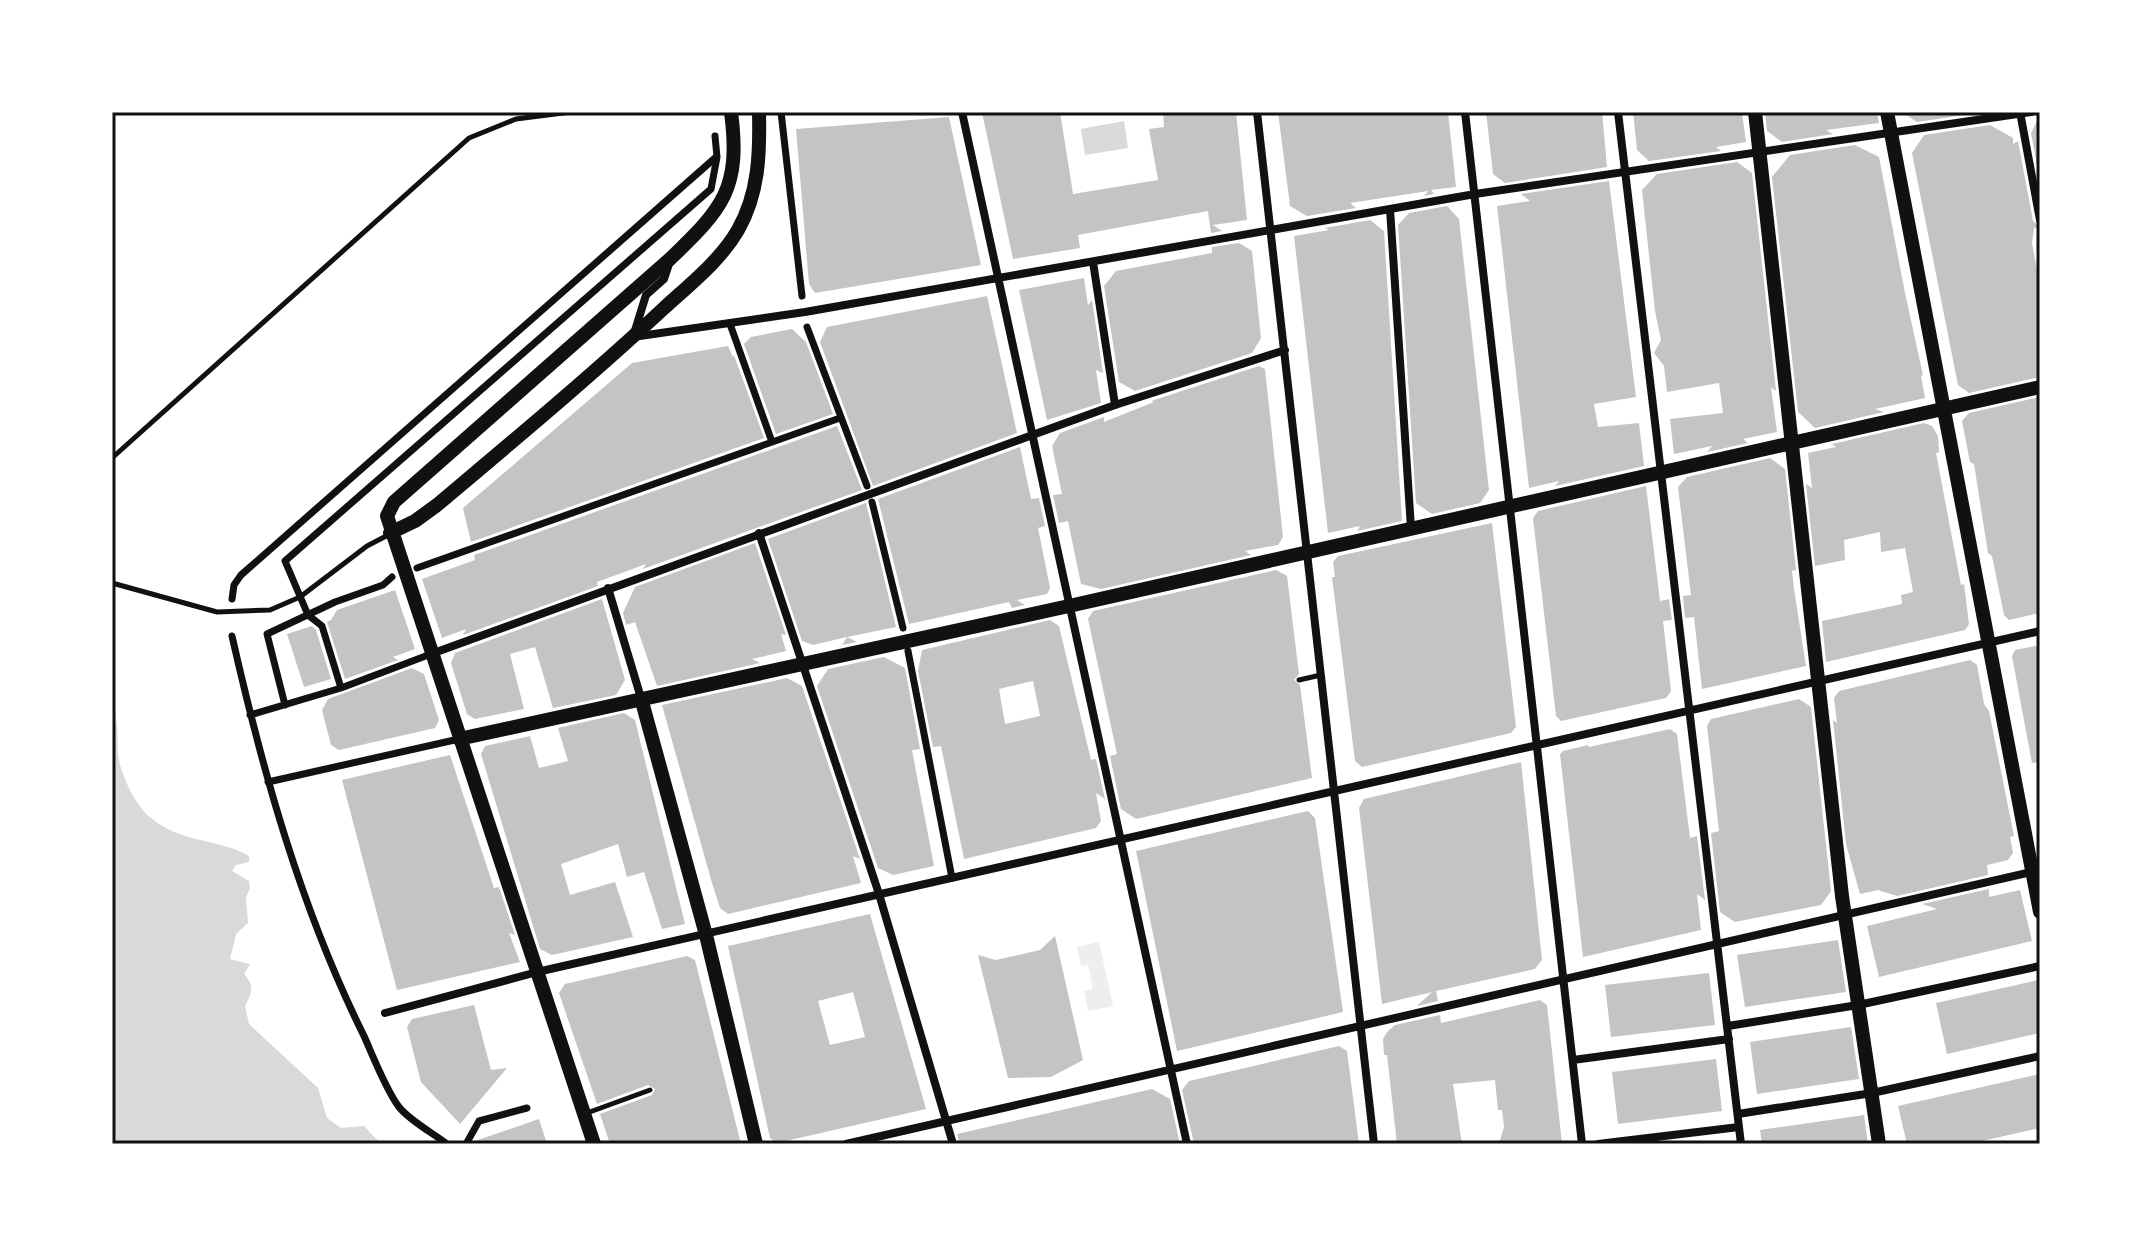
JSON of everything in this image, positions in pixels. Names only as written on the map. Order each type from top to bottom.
[{"type":"street","points":[[594,1144],[390,533],[387,516],[394,502],[670,259],[712,217],[731,183],[735,154],[731,112]]},
{"type":"street","points":[[390,533],[415,521],[437,505],[633,337],[716,258],[738,230],[753,197],[757,178],[759,112]]},
{"type":"street","points":[[781,112],[802,296]]},
{"type":"street","points":[[962,112],[1187,1144]]},
{"type":"street","points":[[1257,112],[1374,1144]]},
{"type":"street","points":[[1465,112],[1582,1144]]},
{"type":"street","points":[[1618,112],[1741,1144]]},
{"type":"street","points":[[1755,112],[1845,915],[1879,1144]]},
{"type":"street","points":[[1887,112],[2036,871],[2040,912]]},
{"type":"street","points":[[633,337],[1000,279],[1475,194],[2031,112]]},
{"type":"street","points":[[2020,113],[2040,220]]},
{"type":"street","points":[[341,688],[322,626],[308,615],[285,561],[711,189],[717,157],[715,136]]},
{"type":"street","points":[[232,599],[234,585],[241,575],[717,157]]},
{"type":"street","points":[[1390,209],[1411,528]]},
{"type":"street","points":[[633,337],[646,295],[664,279],[670,259]]},
{"type":"street","points":[[1093,262],[1115,405]]},
{"type":"street","points":[[730,324],[772,442]]},
{"type":"street","points":[[807,327],[867,486]]},
{"type":"street","points":[[250,715],[341,688],[1115,405],[1285,350]]},
{"type":"street","points":[[268,782],[802,662],[1069,606],[2040,387]]},
{"type":"street","points":[[417,568],[840,418]]},
{"type":"street","points":[[872,502],[903,628]]},
{"type":"street","points":[[759,533],[879,894],[953,1144]]},
{"type":"street","points":[[285,705],[267,634],[383,585],[392,577]]},
{"type":"street","points":[[608,588],[706,935],[756,1144]]},
{"type":"street","points":[[385,1013],[537,972],[2040,631]]},
{"type":"street","points":[[232,636],[282,831],[315,925],[355,1018],[399,1108],[447,1144]]},
{"type":"street","points":[[908,651],[952,878]]},
{"type":"street","points":[[846,1144],[2036,871]]},
{"type":"street","points":[[1728,1026],[1858,1005],[2040,966]]},
{"type":"street","points":[[1573,1060],[1729,1039]]},
{"type":"street","points":[[1738,1114],[1872,1093],[2040,1056]]},
{"type":"street","points":[[466,1144],[479,1121],[527,1108]]},
{"type":"street","points":[[1598,1144],[1739,1127]]},
{"type":"lane","points":[[112,458],[469,138],[516,119],[571,112]]},
{"type":"lane","points":[[112,583],[199,608],[232,613],[270,610],[300,597],[367,546],[390,533]]},
{"type":"lane","points":[[1299,680],[1322,674]]},
{"type":"lane","points":[[584,1114],[650,1090]]},
{"type":"shaded area","points":[[1124,121],[1128,148],[1085,155],[1081,129]]},
{"type":"shaded area","points":[[112,707],[117,723],[118,753],[126,783],[148,815],[181,835],[249,856],[249,862],[236,865],[232,871],[249,881],[250,888],[246,898],[248,923],[236,934],[230,959],[250,964],[244,974],[251,986],[245,1006],[249,1024],[318,1088],[327,1118],[341,1128],[364,1126],[381,1144],[112,1144]]},
{"type":"shaded area","points":[[1099,942],[1113,1006],[1088,1011],[1084,991],[1093,989],[1088,965],[1081,966],[1077,947]]},
{"type":"building","points":[[982,112],[1060,112],[1073,194],[1158,180],[1149,129],[1164,127],[1163,112],[1236,112],[1247,220],[1213,225],[1222,231],[1211,233],[1208,211],[1078,235],[1080,248],[1013,259]]},
{"type":"building","points":[[1278,112],[1448,112],[1456,187],[1431,190],[1434,194],[1424,196],[1428,191],[1350,203],[1356,208],[1307,216],[1290,206]]},
{"type":"building","points":[[1486,112],[1602,112],[1607,167],[1505,183],[1493,174]]},
{"type":"building","points":[[1633,112],[1745,112],[1745,115],[1742,113],[1746,142],[1716,147],[1721,151],[1649,161],[1637,150]]},
{"type":"building","points":[[1765,112],[1877,112],[1879,123],[1826,130],[1833,134],[1782,142],[1767,131]]},
{"type":"building","points":[[1902,112],[1968,112],[1971,114],[1917,122]]},
{"type":"building","points":[[2040,115],[2040,182],[2031,133]]},
{"type":"building","points":[[949,117],[981,265],[815,293],[809,284],[796,129]]},
{"type":"building","points":[[1990,125],[2013,138],[2013,144],[2018,141],[2033,221],[2040,227],[2034,228],[2032,243],[2040,286],[2040,377],[1969,393],[1958,385],[1912,153],[1924,135]]},
{"type":"building","points":[[1855,145],[1879,157],[1925,398],[1875,409],[1884,412],[1815,428],[1798,412],[1772,177],[1790,155]]},
{"type":"building","points":[[1737,162],[1752,173],[1776,391],[1771,387],[1777,432],[1743,439],[1748,443],[1707,452],[1712,446],[1674,454],[1670,419],[1723,413],[1719,383],[1667,392],[1664,366],[1654,353],[1661,340],[1642,190],[1657,174]]},
{"type":"building","points":[[1609,181],[1636,397],[1594,404],[1598,427],[1639,423],[1644,466],[1555,486],[1559,481],[1529,488],[1497,206],[1530,201],[1521,194]]},
{"type":"building","points":[[1447,206],[1459,219],[1489,490],[1480,503],[1432,514],[1416,503],[1398,225],[1409,213]]},
{"type":"building","points":[[1370,220],[1384,231],[1402,521],[1357,531],[1360,526],[1328,533],[1294,236]]},
{"type":"building","points":[[1239,243],[1252,251],[1261,338],[1252,353],[1135,391],[1119,382],[1104,286],[1116,271],[1212,253],[1212,247]]},
{"type":"building","points":[[1084,278],[1088,305],[1092,300],[1103,373],[1096,370],[1101,403],[1047,420],[1019,290]]},
{"type":"building","points":[[987,296],[1017,433],[873,486],[820,342],[827,327]]},
{"type":"building","points":[[792,329],[806,342],[833,414],[776,434],[744,344],[751,337]]},
{"type":"building","points":[[728,346],[764,438],[471,542],[463,508],[632,363]]},
{"type":"building","points":[[1259,366],[1265,369],[1283,537],[1278,545],[1245,551],[1251,555],[1101,589],[1081,584],[1068,521],[1059,523],[1053,495],[1062,494],[1052,446],[1060,433],[1104,417],[1104,422],[1154,402],[1151,401]]},
{"type":"building","points":[[2040,397],[2040,613],[2009,620],[2004,615],[1992,556],[1988,553],[1974,464],[1970,462],[1962,421],[1969,413]]},
{"type":"building","points":[[1924,423],[1932,426],[1938,436],[1939,452],[1936,453],[1961,585],[1964,584],[1969,624],[1965,630],[1826,662],[1822,621],[1902,604],[1901,595],[1913,592],[1905,548],[1881,552],[1880,532],[1844,540],[1845,560],[1815,566],[1806,484],[1812,488],[1808,453],[1836,447],[1832,444]]},
{"type":"building","points":[[837,426],[862,490],[643,569],[646,564],[597,582],[598,586],[463,635],[466,629],[442,638],[422,579],[475,560],[474,555]]},
{"type":"building","points":[[1020,447],[1031,499],[1039,498],[1045,526],[1038,528],[1050,588],[1047,594],[1017,600],[1025,605],[1012,608],[1009,602],[909,624],[878,499]]},
{"type":"building","points":[[1770,458],[1785,469],[1796,570],[1792,571],[1806,666],[1702,689],[1694,617],[1685,618],[1683,596],[1691,595],[1678,487],[1687,477]]},
{"type":"building","points":[[1646,486],[1660,601],[1669,599],[1672,620],[1663,621],[1671,691],[1666,698],[1561,721],[1556,716],[1533,518],[1538,511]]},
{"type":"building","points":[[866,503],[896,627],[813,645],[802,641],[768,539]]},
{"type":"building","points":[[1492,523],[1516,727],[1511,733],[1362,767],[1355,761],[1332,577],[1335,577],[1333,562],[1338,556]]},
{"type":"building","points":[[755,543],[786,635],[781,634],[786,651],[752,659],[760,663],[657,686],[635,622],[626,625],[623,613],[635,587]]},
{"type":"building","points":[[1276,570],[1287,576],[1299,674],[1294,680],[1300,685],[1312,778],[1136,819],[1121,809],[1110,756],[1117,754],[1088,619],[1093,611]]},
{"type":"building","points":[[395,590],[415,649],[393,657],[398,660],[345,679],[327,622],[337,610]]},
{"type":"building","points":[[602,599],[625,680],[616,695],[553,708],[535,647],[510,654],[524,709],[475,719],[467,714],[451,663],[455,653]]},
{"type":"building","points":[[1050,620],[1059,626],[1091,760],[1096,759],[1105,799],[1096,793],[1101,821],[1096,828],[964,859],[941,746],[933,747],[918,671],[922,650]],"holes":[[[1033,681],[1040,716],[1005,724],[999,689]]]},
{"type":"building","points":[[312,626],[316,630],[331,679],[304,687],[287,634]]},
{"type":"building","points":[[847,637],[857,642],[842,645]]},
{"type":"building","points":[[2040,645],[2040,762],[2032,763],[2012,656],[2015,650]]},
{"type":"building","points":[[884,657],[905,668],[920,749],[912,750],[934,866],[893,875],[878,868],[817,686],[828,669]]},
{"type":"building","points":[[1970,660],[1977,665],[1984,704],[1989,711],[2014,836],[2010,837],[2013,853],[2008,860],[1987,865],[1988,875],[1897,896],[1878,890],[1860,894],[1846,844],[1833,720],[1837,723],[1834,698],[1839,691]]},
{"type":"building","points":[[412,668],[424,674],[439,720],[435,728],[339,750],[331,745],[322,710],[328,699]]},
{"type":"building","points":[[787,678],[802,686],[860,859],[853,856],[861,883],[728,914],[720,908],[712,883],[662,705]]},
{"type":"building","points":[[1799,699],[1811,707],[1831,891],[1821,905],[1735,922],[1720,912],[1711,833],[1719,831],[1707,726],[1711,719]]},
{"type":"building","points":[[624,713],[635,720],[685,924],[662,929],[644,872],[627,877],[618,844],[561,864],[570,895],[615,882],[633,937],[552,955],[540,949],[481,754],[485,746],[530,736],[539,768],[568,761],[558,728]]},
{"type":"building","points":[[1670,729],[1677,734],[1690,838],[1697,836],[1705,900],[1697,894],[1701,930],[1583,957],[1560,754],[1588,745]]},
{"type":"building","points":[[450,755],[494,888],[499,887],[515,935],[509,933],[520,962],[397,990],[342,780]]},
{"type":"building","points":[[1521,762],[1542,960],[1535,969],[1436,991],[1438,1001],[1417,1006],[1432,992],[1382,1004],[1359,808],[1364,799]]},
{"type":"building","points":[[1308,811],[1315,818],[1343,1012],[1177,1051],[1136,851]]},
{"type":"building","points":[[1989,889],[1989,897],[2020,890],[2032,941],[1879,977],[1867,926],[1937,909],[1922,904]]},
{"type":"building","points":[[870,914],[926,1109],[777,1143],[770,1138],[728,946]],"holes":[[[853,992],[865,1037],[830,1045],[818,1001]]]},
{"type":"building","points":[[1055,936],[1083,1060],[1051,1077],[1008,1078],[978,955],[996,960],[1040,950]]},
{"type":"building","points":[[1838,940],[1846,992],[1745,1007],[1737,955]]},
{"type":"building","points":[[687,956],[695,960],[741,1144],[610,1144],[600,1114],[652,1095],[655,1089],[648,1085],[597,1104],[559,993],[565,984]]},
{"type":"building","points":[[1709,973],[1715,1025],[1611,1037],[1605,985]]},
{"type":"building","points":[[2038,980],[2040,1033],[1947,1054],[1936,1003]]},
{"type":"building","points":[[1540,1000],[1547,1005],[1562,1144],[1499,1144],[1504,1127],[1502,1110],[1498,1110],[1495,1080],[1453,1084],[1462,1144],[1397,1144],[1387,1055],[1384,1055],[1383,1039],[1387,1032],[1395,1025],[1440,1015],[1441,1023]]},
{"type":"building","points":[[474,1005],[491,1070],[507,1068],[460,1124],[421,1082],[407,1027],[412,1019]]},
{"type":"building","points":[[1851,1027],[1859,1079],[1757,1094],[1750,1042]]},
{"type":"building","points":[[1339,1046],[1347,1051],[1359,1144],[1194,1144],[1182,1090],[1189,1081]]},
{"type":"building","points":[[1716,1059],[1722,1111],[1618,1124],[1612,1072]]},
{"type":"building","points":[[2040,1074],[2040,1128],[1969,1144],[1907,1144],[1898,1106]]},
{"type":"building","points":[[1152,1089],[1170,1099],[1180,1144],[960,1144],[957,1134]]},
{"type":"building","points":[[1864,1115],[1868,1144],[1762,1144],[1760,1130]]},
{"type":"building","points":[[539,1119],[547,1144],[474,1144],[475,1141]]}]
